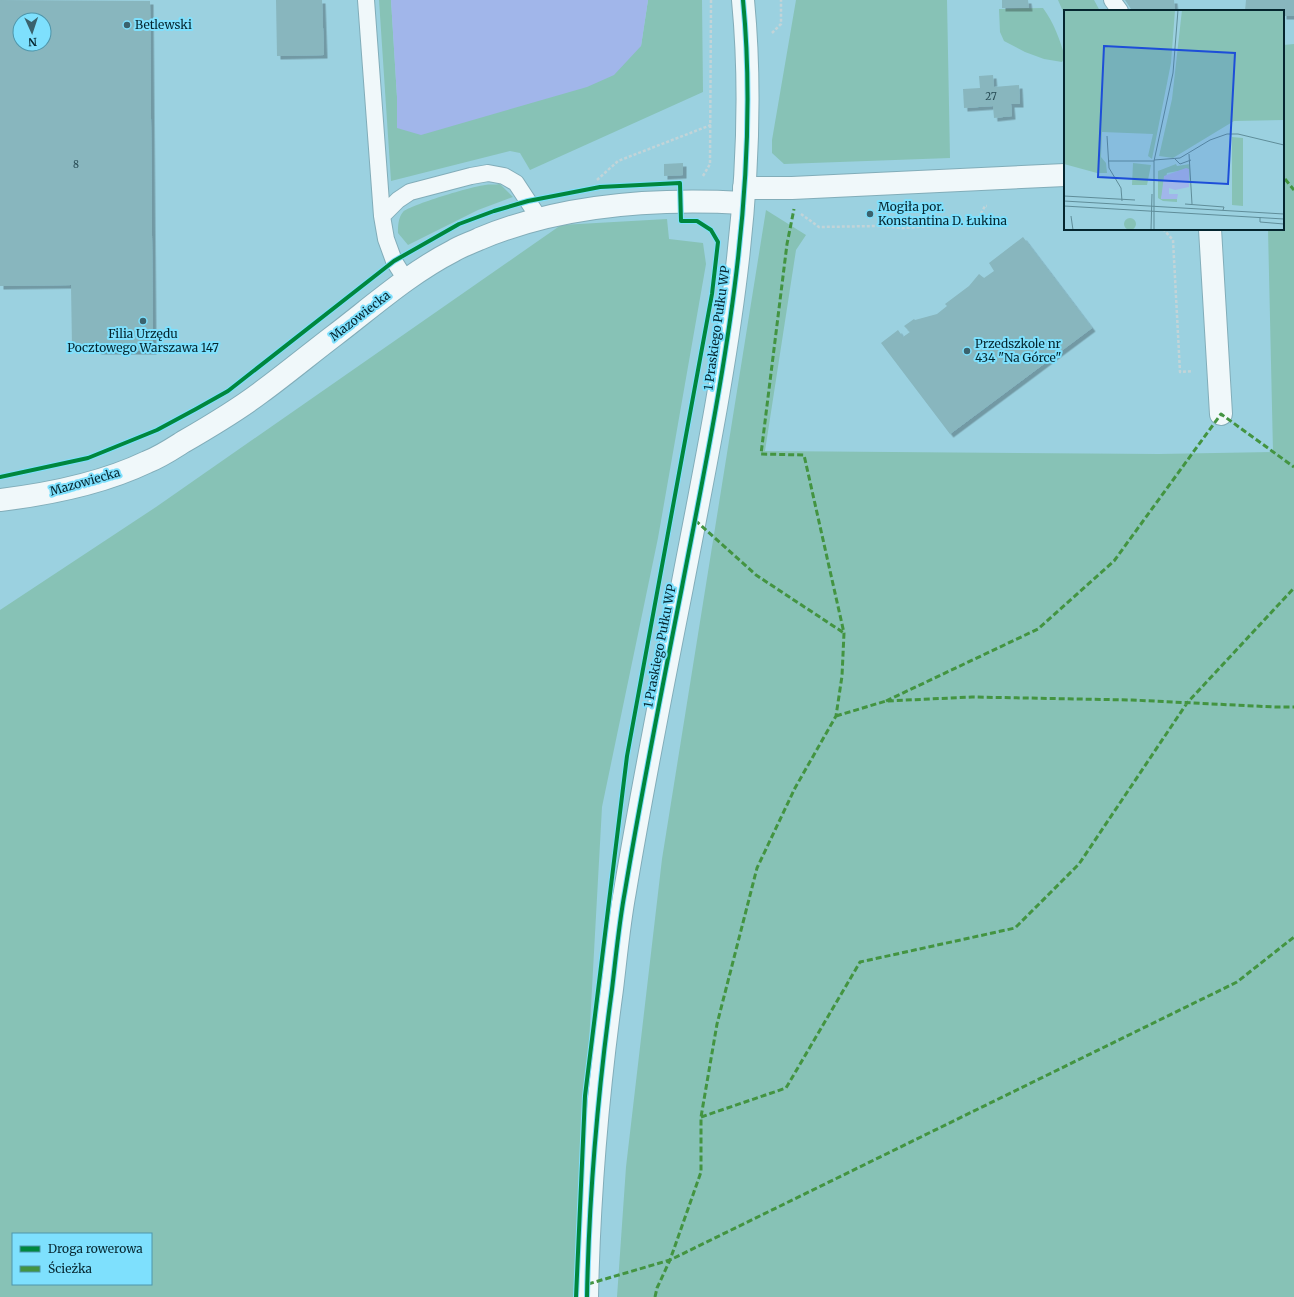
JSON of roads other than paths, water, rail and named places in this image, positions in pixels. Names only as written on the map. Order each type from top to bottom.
[{"type":"street","name":"1 Praskiego Pułku WP","points":[[588,1297],[593,1175],[601,1067],[624,893],[720,379],[734,295],[744,196],[748,118],[747,59],[743,0]]},
{"type":"street","name":"Mazowiecka","points":[[0,500],[39,496],[94,482],[148,462],[206,429],[259,394],[406,280],[453,250],[494,233],[539,218],[581,209],[626,204],[711,201],[792,188],[1064,175]]},
{"type":"street","points":[[1210,230],[1221,414]]},
{"type":"lane","points":[[366,0],[382,216],[386,239],[394,261],[406,280]]},
{"type":"lane","points":[[1112,0],[1119,10]]},
{"type":"lane","points":[[382,216],[398,200],[410,192],[471,176],[488,174],[504,176],[516,183],[539,218]]},
{"type":"water","points":[[391,0],[648,0],[641,46],[614,75],[587,87],[421,135],[397,128],[397,97]]},
{"type":"place","name":"Betlewski","points":[[127,25]]},
{"type":"place","name":"Mogiła por. Konstantina D. Łukina","points":[[870,214]]},
{"type":"place","name":"Filia Urzędu Pocztowego Warszawa 147","points":[[143,321]]},
{"type":"place","name":"Przedszkole nr 434 \"Na Górce\"","points":[[967,351]]}]
